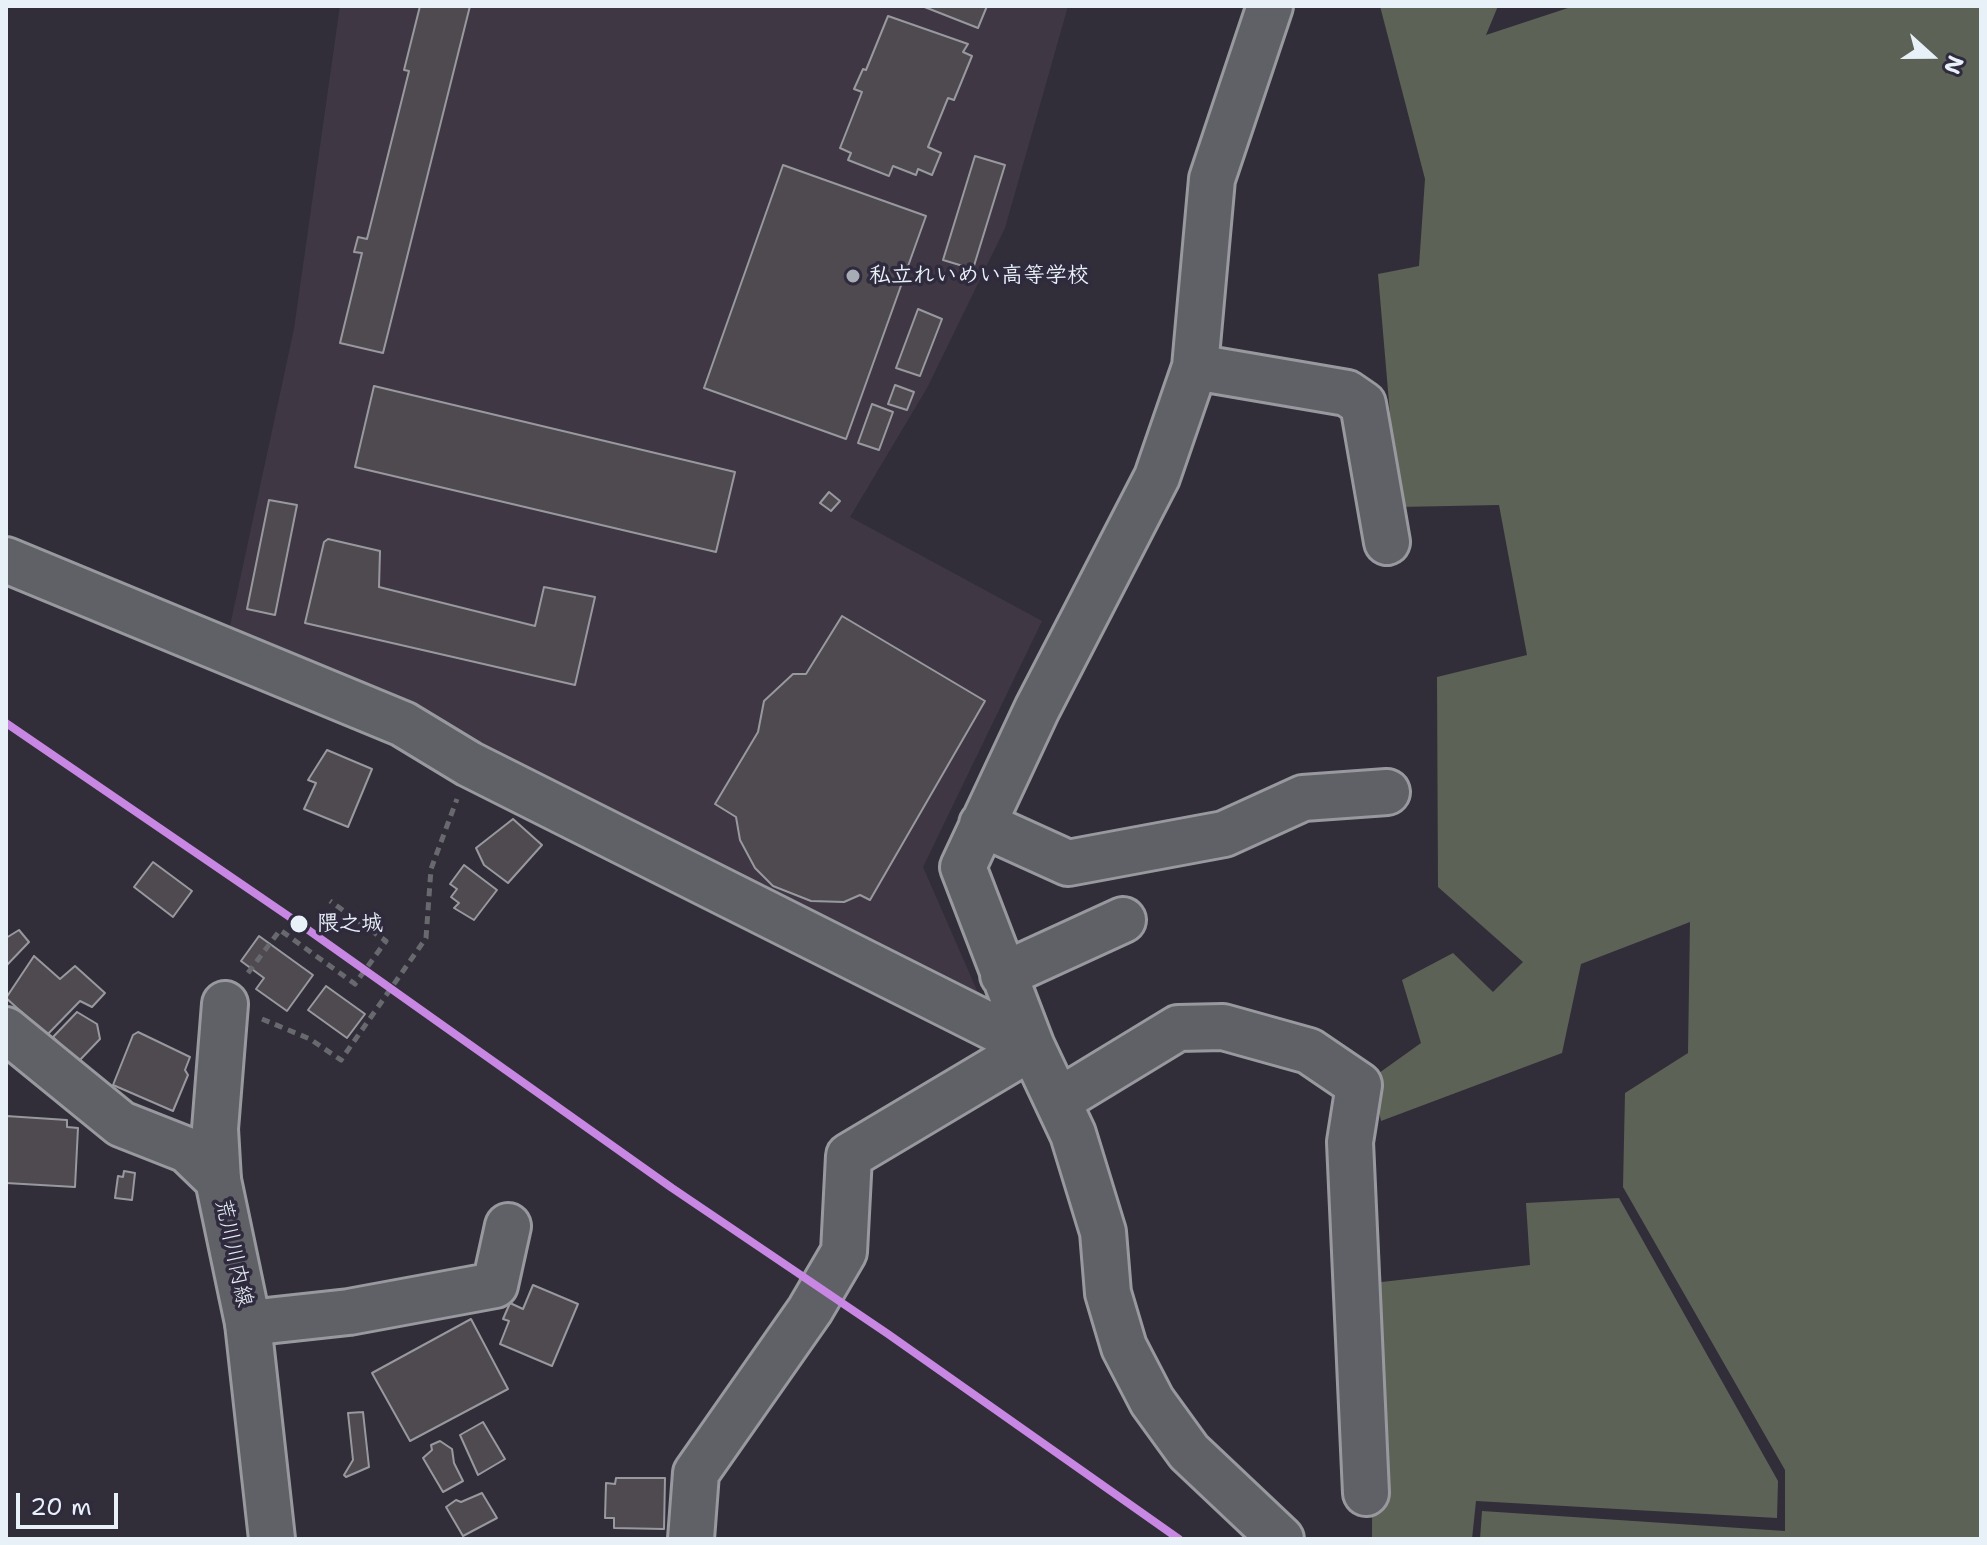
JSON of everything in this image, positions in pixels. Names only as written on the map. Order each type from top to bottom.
[{"type":"street","points":[[1270,6],[1212,179],[1195,367],[1157,477],[963,867],[1032,1047],[1073,1134],[1103,1232],[1108,1293],[1124,1347],[1152,1401],[1189,1452],[1281,1539]]},
{"type":"street","points":[[1195,367],[1347,393],[1363,404],[1387,542]]},
{"type":"street","points":[[6,560],[403,724],[469,764],[1032,1047]]},
{"type":"street","points":[[982,824],[1068,863],[1224,834],[1303,798],[1387,792]]},
{"type":"street","points":[[1003,975],[1123,920]]},
{"type":"street","points":[[218,1180],[215,1129],[225,1004]]},
{"type":"street","points":[[1058,1101],[1178,1028],[1223,1027],[1309,1051],[1359,1085],[1350,1142],[1358,1252],[1366,1493]]},
{"type":"street","name":"荒川川内線","points":[[6,1030],[121,1124],[187,1150],[218,1180],[248,1323],[272,1539]]},
{"type":"street","points":[[691,1539],[696,1473],[810,1310],[844,1252],[849,1156],[1032,1047]]},
{"type":"street","points":[[248,1323],[349,1312],[495,1285],[508,1226]]},
{"type":"path","points":[[330,901],[386,941],[355,984],[280,930],[225,1004],[310,1039],[341,1060],[426,938],[431,869],[469,764]]},
{"type":"shaded area","points":[[340,6],[1068,6],[1005,228],[927,388],[850,517],[1042,621],[923,867],[978,993],[962,1001],[509,772],[366,685],[230,626],[294,329]]},
{"type":"shaded area","points":[[1380,6],[1498,6],[1486,35],[1574,6],[1981,6],[1981,1539],[1480,1539],[1482,1511],[1785,1531],[1785,1470],[1623,1187],[1625,1093],[1688,1053],[1690,922],[1581,964],[1562,1053],[1381,1121],[1372,1078],[1421,1043],[1402,980],[1453,953],[1493,992],[1523,962],[1438,887],[1437,677],[1527,655],[1499,505],[1398,507],[1378,274],[1419,266],[1425,179]]},
{"type":"shaded area","points":[[1619,1198],[1778,1481],[1777,1518],[1476,1501],[1472,1539],[1372,1539],[1373,1283],[1530,1265],[1526,1203]]},
{"type":"building","points":[[420,6],[470,6],[383,353],[340,343],[362,253],[354,252],[358,237],[367,239],[409,71],[404,70]]},
{"type":"building","points":[[922,6],[987,6],[978,28]]},
{"type":"building","points":[[888,16],[968,44],[963,52],[972,56],[954,100],[948,98],[928,147],[941,153],[932,175],[918,169],[916,175],[893,166],[889,176],[848,160],[851,153],[840,148],[862,92],[854,89],[863,69],[866,70]]},
{"type":"building","points":[[975,156],[1005,165],[973,269],[943,260]]},
{"type":"building","points":[[783,165],[926,216],[846,439],[704,388]]},
{"type":"building","points":[[918,309],[942,319],[920,376],[896,368]]},
{"type":"building","points":[[895,385],[914,392],[907,410],[888,404]]},
{"type":"building","points":[[374,386],[735,472],[716,552],[355,467]]},
{"type":"building","points":[[872,404],[893,412],[879,450],[858,443]]},
{"type":"building","points":[[829,492],[840,501],[831,511],[820,503]]},
{"type":"building","points":[[269,500],[297,505],[275,615],[247,609]]},
{"type":"building","points":[[328,539],[380,551],[379,587],[535,626],[544,587],[595,597],[575,685],[305,623],[324,542]]},
{"type":"building","points":[[842,616],[985,701],[870,900],[860,895],[844,902],[811,901],[773,886],[755,868],[740,840],[736,817],[715,804],[758,732],[764,701],[793,674],[806,674]]},
{"type":"building","points":[[327,750],[372,769],[348,827],[304,809],[316,783],[308,780]]},
{"type":"building","points":[[513,819],[542,845],[508,883],[484,865],[476,848]]},
{"type":"building","points":[[153,862],[192,891],[173,917],[134,887]]},
{"type":"building","points":[[464,865],[497,890],[474,920],[454,908],[459,903],[451,897],[457,889],[450,884]]},
{"type":"building","points":[[19,930],[29,942],[6,966],[6,938]]},
{"type":"building","points":[[259,936],[313,975],[287,1011],[256,989],[264,978],[241,961]]},
{"type":"building","points":[[34,956],[60,979],[75,966],[105,993],[92,1007],[80,1001],[47,1035],[6,998]]},
{"type":"building","points":[[326,986],[365,1014],[347,1038],[308,1010]]},
{"type":"building","points":[[77,1012],[97,1024],[100,1039],[78,1062],[53,1037]]},
{"type":"building","points":[[138,1032],[190,1057],[185,1070],[188,1075],[173,1111],[113,1085],[133,1035]]},
{"type":"building","points":[[6,1116],[67,1120],[67,1127],[78,1128],[75,1187],[6,1183]]},
{"type":"building","points":[[124,1171],[135,1173],[132,1200],[115,1198],[118,1176],[123,1177]]},
{"type":"building","points":[[533,1285],[578,1304],[552,1366],[500,1344],[509,1321],[503,1319],[510,1303],[523,1309]]},
{"type":"building","points":[[471,1319],[508,1389],[410,1441],[372,1373]]},
{"type":"building","points":[[363,1412],[369,1467],[346,1477],[344,1475],[353,1460],[348,1413]]},
{"type":"building","points":[[483,1422],[505,1459],[478,1475],[460,1435]]},
{"type":"building","points":[[440,1441],[452,1449],[454,1463],[463,1481],[443,1492],[423,1458],[432,1450],[431,1445]]},
{"type":"building","points":[[616,1478],[665,1478],[664,1529],[614,1528],[614,1518],[605,1518],[606,1483],[615,1484]]},
{"type":"building","points":[[482,1493],[497,1518],[463,1536],[446,1507],[456,1500],[461,1502]]},
{"type":"transit line","points":[[6,723],[297,922],[672,1188],[888,1334],[1179,1539]]},
{"type":"place","name":"私立れいめい高等学校","points":[[853,276]]},
{"type":"place","name":"隈之城","points":[[299,924]]}]
